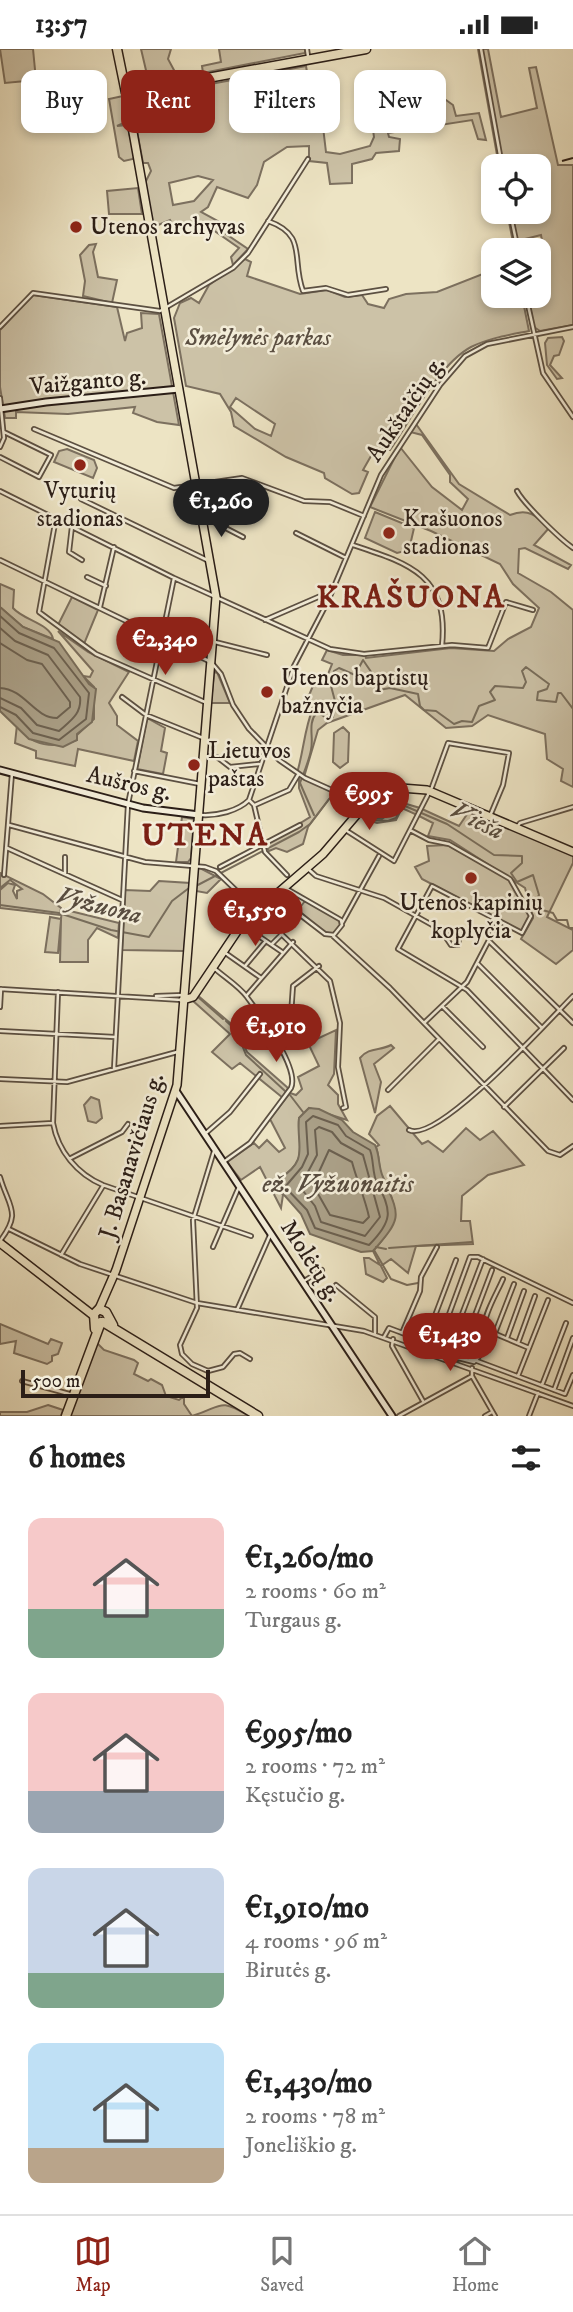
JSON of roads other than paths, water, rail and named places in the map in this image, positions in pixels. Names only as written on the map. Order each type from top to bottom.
[{"type":"highway","name":"J. Basanavičiaus g.","points":[[117,49],[121,70]]},
{"type":"highway","points":[[215,76],[366,49]]},
{"type":"highway","name":"J. Basanavičiaus g.","points":[[66,1416],[100,1316]]},
{"type":"highway","points":[[100,1316],[258,1416]]},
{"type":"highway","points":[[223,1396],[265,1416]]},
{"type":"main road","name":"J. Basanavičiaus g.","points":[[100,1316],[176,1091],[216,597],[133,133]]},
{"type":"main road","points":[[183,1014],[211,965],[242,924],[307,868],[362,807],[401,787],[430,791],[573,852]]},
{"type":"main road","points":[[185,982],[196,992]]},
{"type":"main road","points":[[184,997],[196,992]]},
{"type":"main road","points":[[0,1242],[100,1316]]},
{"type":"street","points":[[307,49],[309,59]]},
{"type":"street","points":[[481,49],[500,154]]},
{"type":"street","points":[[0,327],[33,293],[156,311],[164,307],[233,268],[248,253],[308,159]]},
{"type":"street","points":[[268,221],[282,226],[293,239],[303,291],[326,288],[348,295],[386,289]]},
{"type":"street","points":[[529,308],[543,373],[573,417]]},
{"type":"street","name":"Aukštaičių g.","points":[[249,800],[291,673],[333,589],[389,461],[452,370],[465,356],[487,344],[573,327]]},
{"type":"street","name":"Vaižganto g.","points":[[1,409],[179,389]]},
{"type":"street","points":[[0,398],[4,432],[0,447]]},
{"type":"street","points":[[34,429],[174,488],[242,478],[304,501],[330,502],[364,516]]},
{"type":"street","points":[[0,457],[39,477],[49,453],[4,432]]},
{"type":"street","points":[[0,491],[174,577],[335,651],[357,654],[442,646],[488,648],[506,602],[533,610]]},
{"type":"street","points":[[517,491],[527,507],[543,518],[573,548]]},
{"type":"street","points":[[81,499],[211,562]]},
{"type":"street","points":[[56,519],[39,612],[92,652],[207,703]]},
{"type":"street","points":[[203,521],[212,521],[243,537]]},
{"type":"street","points":[[72,526],[69,552],[82,560]]},
{"type":"street","points":[[296,533],[346,558]]},
{"type":"street","points":[[352,544],[411,568],[427,578],[442,605],[442,646]]},
{"type":"street","points":[[100,607],[114,547]]},
{"type":"street","points":[[0,560],[211,662],[221,674],[236,710],[266,747],[301,776],[362,807]]},
{"type":"street","points":[[87,577],[106,586]]},
{"type":"street","points":[[114,1069],[128,804],[174,577]]},
{"type":"street","points":[[265,620],[333,589]]},
{"type":"street","points":[[212,641],[267,655]]},
{"type":"street","points":[[122,697],[146,715],[205,738]]},
{"type":"street","points":[[258,739],[268,740]]},
{"type":"street","points":[[344,829],[380,855],[394,861],[430,791],[448,743],[509,753],[503,785],[490,816]]},
{"type":"street","points":[[203,756],[217,757],[230,767],[259,764]]},
{"type":"street","name":"Aušros g.","points":[[0,770],[128,804],[199,815],[216,815],[242,806],[249,800]]},
{"type":"street","points":[[134,771],[201,784]]},
{"type":"street","points":[[4,875],[12,773]]},
{"type":"street","points":[[254,805],[289,790],[301,776]]},
{"type":"street","points":[[249,800],[254,805],[265,852],[287,875]]},
{"type":"street","points":[[517,827],[520,823],[573,807]]},
{"type":"street","points":[[9,825],[149,862],[195,866],[216,871],[319,966],[331,983],[340,1023],[338,1067],[346,1107],[342,1108]]},
{"type":"street","points":[[220,867],[300,825]]},
{"type":"street","points":[[410,830],[429,840],[449,844],[510,879],[531,916],[523,933],[432,886],[398,949],[463,987],[573,1100]]},
{"type":"street","points":[[8,848],[122,900]]},
{"type":"street","points":[[333,936],[380,855]]},
{"type":"street","points":[[65,857],[65,874]]},
{"type":"street","points":[[307,868],[317,876],[362,889],[441,930],[460,932],[458,944],[447,941],[441,930]]},
{"type":"street","points":[[280,890],[342,923]]},
{"type":"street","points":[[280,890],[325,934],[333,936],[424,1023],[555,1156],[572,1147]]},
{"type":"street","points":[[424,1023],[463,987],[499,921]]},
{"type":"street","points":[[242,924],[283,953]]},
{"type":"street","points":[[272,944],[283,933]]},
{"type":"street","points":[[245,966],[266,941]]},
{"type":"street","points":[[489,941],[573,1023]]},
{"type":"street","points":[[246,996],[293,942]]},
{"type":"street","points":[[222,950],[261,978]]},
{"type":"street","points":[[477,963],[542,1028]]},
{"type":"street","points":[[211,965],[246,996],[290,1065],[292,1086],[250,1143],[224,1161]]},
{"type":"street","points":[[271,1034],[293,1012],[293,986],[319,966]]},
{"type":"street","points":[[0,1007],[1,989],[184,997]]},
{"type":"street","points":[[58,992],[53,1123],[60,1145],[69,1159],[85,1174],[103,1185],[251,1236]]},
{"type":"street","points":[[409,1130],[422,1131],[444,1119],[483,1085],[573,996]]},
{"type":"street","points":[[568,1002],[573,1004]]},
{"type":"street","points":[[443,1006],[483,1047]]},
{"type":"street","points":[[0,1031],[115,1037]]},
{"type":"street","points":[[388,1090],[439,1039]]},
{"type":"street","points":[[504,1107],[564,1048]]},
{"type":"street","points":[[0,1079],[53,1083],[180,1052]]},
{"type":"street","points":[[206,1133],[230,1112],[260,1074]]},
{"type":"street","name":"Molėtų g.","points":[[176,1091],[392,1416]]},
{"type":"street","points":[[0,1126],[53,1123]]},
{"type":"street","points":[[69,1159],[122,1132],[128,1124]]},
{"type":"street","points":[[216,1149],[193,1215],[198,1303],[181,1342],[184,1356],[192,1364],[208,1371],[223,1367],[234,1354],[240,1353],[250,1359]]},
{"type":"street","points":[[0,1178],[2,1193],[14,1212],[9,1229],[0,1242]]},
{"type":"street","points":[[61,1255],[103,1185]]},
{"type":"street","points":[[213,1247],[241,1186]]},
{"type":"street","points":[[9,1229],[61,1255],[198,1303],[332,1324],[384,1336],[573,1406]]},
{"type":"street","points":[[237,1310],[271,1233]]},
{"type":"street","points":[[402,1333],[412,1304],[419,1296],[421,1277],[437,1247]]},
{"type":"street","points":[[437,1347],[470,1257],[483,1259],[573,1303]]},
{"type":"street","points":[[448,1351],[483,1259]]},
{"type":"street","points":[[425,1342],[456,1260]]},
{"type":"street","points":[[304,1281],[322,1270]]},
{"type":"street","points":[[454,1361],[459,1356],[492,1270]]},
{"type":"street","points":[[476,1361],[487,1335],[484,1327],[503,1279]]},
{"type":"street","points":[[495,1333],[514,1284]]},
{"type":"street","points":[[336,1285],[375,1317],[375,1334]]},
{"type":"street","points":[[507,1338],[524,1291]]},
{"type":"street","points":[[518,1343],[535,1296]]},
{"type":"street","points":[[518,1376],[548,1300]]},
{"type":"street","points":[[542,1385],[566,1323]]},
{"type":"street","points":[[384,1336],[389,1328],[565,1394],[573,1375]]},
{"type":"street","points":[[487,1335],[495,1333],[529,1348]]},
{"type":"street","points":[[554,1390],[573,1338]]},
{"type":"street","points":[[393,1339],[393,1346],[424,1401]]},
{"type":"street","points":[[472,1368],[472,1376],[493,1414],[485,1416]]},
{"type":"street","points":[[399,1416],[472,1376]]},
{"type":"street","points":[[22,1381],[73,1395]]},
{"type":"street","points":[[528,1416],[539,1392]]},
{"type":"water","points":[[0,607],[23,627],[59,642],[89,684],[96,689],[92,722],[77,734],[77,740],[63,747],[29,739],[0,711]]},
{"type":"water","name":"ež. Vyžuonaitis","points":[[309,1108],[319,1109],[342,1120],[353,1132],[375,1145],[381,1173],[393,1201],[396,1216],[390,1231],[373,1251],[361,1252],[310,1234],[301,1214],[277,1187],[279,1179],[289,1172],[298,1159],[299,1118]]},
{"type":"waterway","name":"KRAŠUONA","points":[[314,815],[300,783],[311,750],[311,726],[314,717],[317,712],[328,719],[333,717],[335,701],[331,686],[334,671],[339,668],[355,675],[363,660],[376,679],[379,690],[390,688],[418,694],[420,706],[424,710],[436,711],[454,724],[472,722],[479,706],[495,700],[490,692],[495,686],[523,688],[526,682],[522,671],[526,667],[549,684],[547,689],[538,692],[537,700],[556,702],[558,693],[561,693],[573,709]]},
{"type":"waterway","name":"Vyžuona","points":[[194,887],[299,832],[310,824],[329,799],[338,798],[359,806]]},
{"type":"waterway","name":"Vieša","points":[[363,810],[369,820],[388,821],[396,818],[400,807],[405,806],[447,824],[494,855],[522,856],[522,863],[511,873],[517,882],[533,875],[539,895],[532,907],[553,913],[557,920],[567,920],[569,928],[573,928]]},
{"type":"waterway","name":"Vyžuona","points":[[0,905],[59,913],[111,930],[149,937],[172,901],[189,888]]},
{"type":"waterway","points":[[198,997],[223,1019]]},
{"type":"waterway","points":[[226,1021],[236,1030],[246,1055],[285,1091]]},
{"type":"waterway","points":[[290,1095],[303,1112]]},
{"type":"waterway","points":[[389,1248],[472,1242]]},
{"type":"waterway","points":[[376,1247],[386,1249]]},
{"type":"waterway","points":[[374,1250],[391,1279],[407,1285],[418,1283]]},
{"type":"railway","points":[[562,161],[573,158]]},
{"type":"place","name":"Utenos archyvas","points":[[76,227]]},
{"type":"place","name":"Vyturių stadionas","points":[[80,465]]},
{"type":"place","name":"Krašuonos stadionas","points":[[389,533]]},
{"type":"place","name":"Utenos baptistų bažnyčia","points":[[267,692]]},
{"type":"place","name":"Lietuvos paštas","points":[[194,765]]},
{"type":"place","name":"Utenos kapinių koplyčia","points":[[471,878]]},
{"type":"district","name":"KRAŠUONA","points":[[411,598]]},
{"type":"district","name":"UTENA","points":[[205,836]]},
{"type":"park label","name":"Smėlynės parkas","points":[[258,338]]}]
